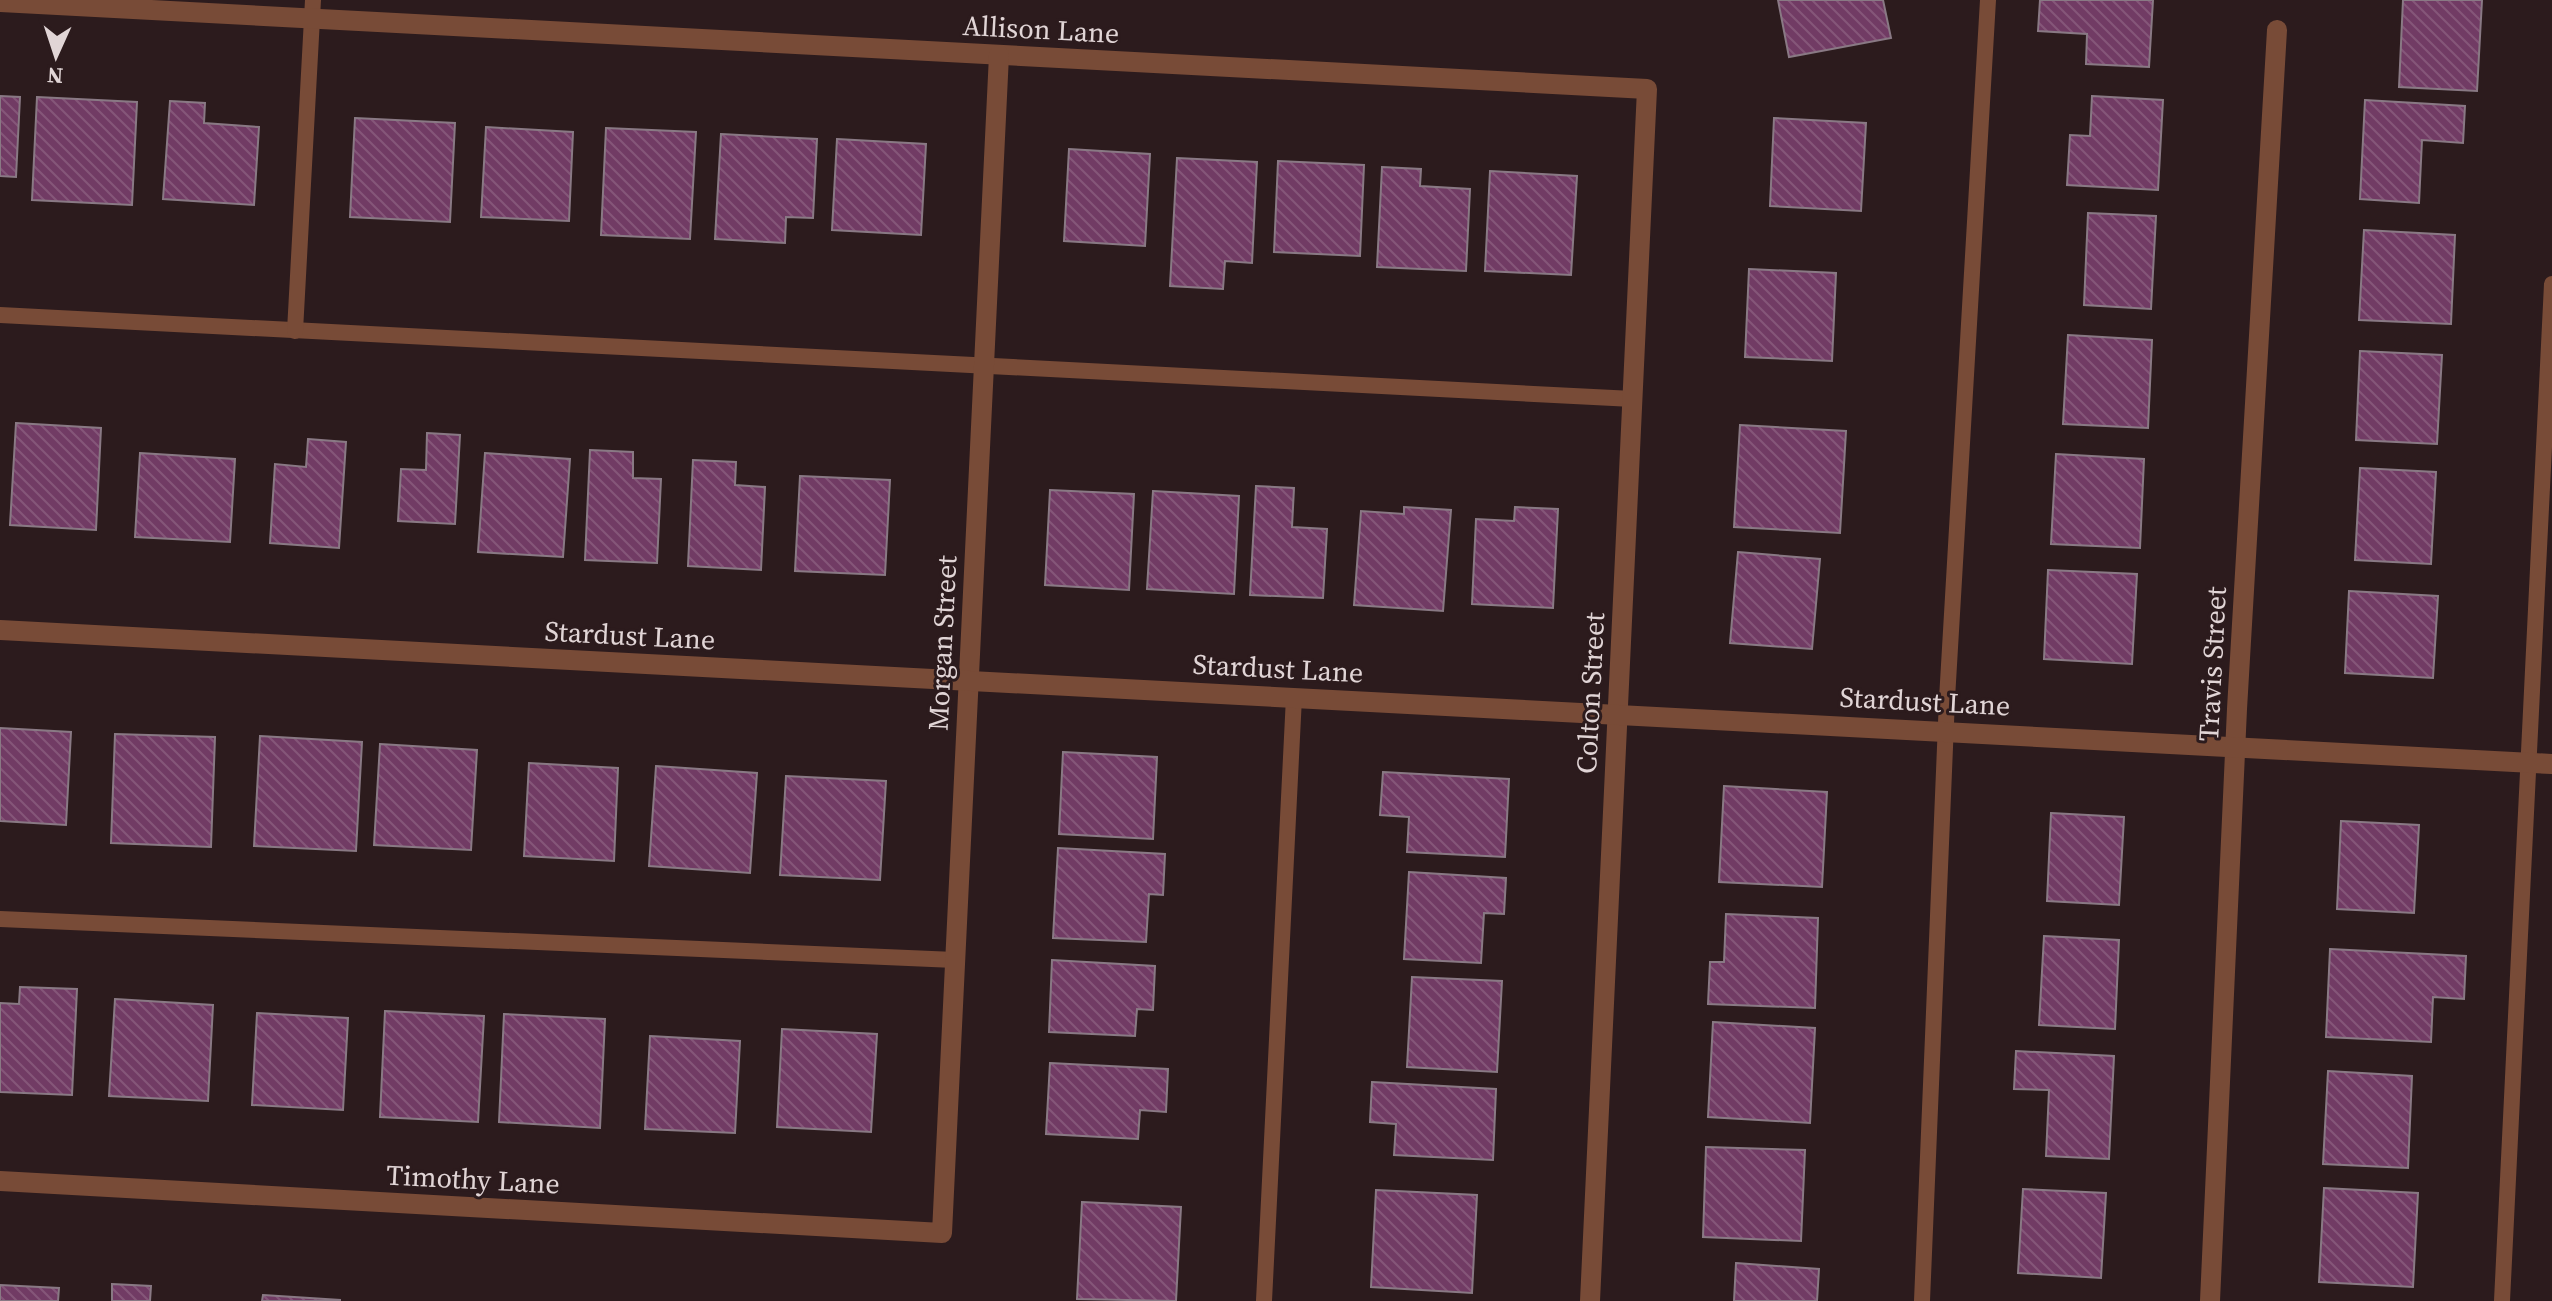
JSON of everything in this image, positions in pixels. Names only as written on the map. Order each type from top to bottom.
[{"type":"street","name":"Allison Lane","points":[[0,2],[313,9],[999,55],[1647,89]]},
{"type":"street","name":"Travis Street","points":[[2210,1301],[2236,746],[2277,30]]},
{"type":"street","name":"Morgan Street","points":[[942,1233],[999,55]]},
{"type":"street","name":"Colton Street","points":[[1590,1301],[1647,89]]},
{"type":"street","name":"Stardust Lane","points":[[0,630],[2552,764]]},
{"type":"street","name":"Timothy Lane","points":[[0,1181],[942,1233]]},
{"type":"lane","points":[[1922,1301],[1946,730],[1988,0]]},
{"type":"lane","points":[[295,331],[313,9]]},
{"type":"lane","points":[[2502,1301],[2552,284]]},
{"type":"lane","points":[[0,315],[1633,399]]},
{"type":"lane","points":[[1264,1301],[1294,697]]},
{"type":"lane","points":[[0,919],[955,960]]},
{"type":"building","points":[[1778,0],[1883,0],[1891,38],[1789,57]]},
{"type":"building","points":[[2040,0],[2153,0],[2149,67],[2086,64],[2087,34],[2038,31]]},
{"type":"building","points":[[2403,0],[2482,0],[2477,91],[2399,87]]},
{"type":"building","points":[[0,96],[20,97],[16,177],[0,176]]},
{"type":"building","points":[[2092,96],[2163,100],[2158,190],[2067,185],[2070,135],[2090,136]]},
{"type":"building","points":[[37,97],[137,102],[132,205],[32,200]]},
{"type":"building","points":[[2365,100],[2465,106],[2463,143],[2422,140],[2419,203],[2360,199]]},
{"type":"building","points":[[170,101],[205,103],[204,123],[259,127],[254,205],[163,199]]},
{"type":"building","points":[[355,118],[455,123],[450,222],[350,217]]},
{"type":"building","points":[[1774,118],[1866,123],[1861,211],[1770,206]]},
{"type":"building","points":[[486,127],[573,132],[569,221],[481,217]]},
{"type":"building","points":[[606,128],[696,132],[690,239],[601,235]]},
{"type":"building","points":[[721,134],[817,139],[813,218],[786,217],[785,243],[715,239]]},
{"type":"building","points":[[837,139],[926,144],[921,235],[832,230]]},
{"type":"building","points":[[1069,149],[1150,154],[1145,246],[1064,241]]},
{"type":"building","points":[[1177,158],[1257,162],[1252,263],[1225,261],[1223,289],[1170,286]]},
{"type":"building","points":[[1278,161],[1364,165],[1360,256],[1274,252]]},
{"type":"building","points":[[1382,167],[1421,169],[1420,186],[1470,189],[1466,271],[1377,267]]},
{"type":"building","points":[[1490,171],[1577,176],[1571,275],[1485,271]]},
{"type":"building","points":[[2088,213],[2156,216],[2151,309],[2084,305]]},
{"type":"building","points":[[2364,230],[2455,235],[2451,324],[2359,320]]},
{"type":"building","points":[[1749,269],[1836,273],[1832,361],[1745,357]]},
{"type":"building","points":[[2068,335],[2152,340],[2148,428],[2063,424]]},
{"type":"building","points":[[2360,351],[2442,355],[2437,444],[2356,440]]},
{"type":"building","points":[[16,423],[101,428],[96,530],[10,525]]},
{"type":"building","points":[[1740,425],[1846,431],[1840,533],[1734,527]]},
{"type":"building","points":[[427,433],[460,435],[455,524],[398,521],[401,469],[426,470]]},
{"type":"building","points":[[308,439],[346,442],[339,548],[270,543],[275,464],[306,467]]},
{"type":"building","points":[[590,450],[633,452],[633,478],[661,479],[657,563],[585,560]]},
{"type":"building","points":[[140,453],[235,459],[230,542],[135,537]]},
{"type":"building","points":[[485,453],[570,459],[563,557],[478,552]]},
{"type":"building","points":[[2056,454],[2144,459],[2140,548],[2051,544]]},
{"type":"building","points":[[693,460],[736,462],[735,485],[765,487],[761,570],[688,566]]},
{"type":"building","points":[[2360,468],[2436,472],[2431,564],[2355,560]]},
{"type":"building","points":[[800,476],[890,480],[885,575],[795,571]]},
{"type":"building","points":[[1256,486],[1294,488],[1292,527],[1327,529],[1323,598],[1250,595]]},
{"type":"building","points":[[1050,490],[1134,494],[1129,590],[1045,585]]},
{"type":"building","points":[[1153,491],[1239,496],[1234,594],[1147,589]]},
{"type":"building","points":[[1404,507],[1451,510],[1443,611],[1354,605],[1361,511],[1404,514]]},
{"type":"building","points":[[1515,507],[1558,509],[1553,608],[1472,604],[1476,519],[1514,521]]},
{"type":"building","points":[[1738,552],[1820,559],[1812,649],[1730,643]]},
{"type":"building","points":[[2048,570],[2137,574],[2132,664],[2044,659]]},
{"type":"building","points":[[2349,591],[2438,596],[2433,678],[2345,673]]},
{"type":"building","points":[[0,728],[71,732],[66,825],[0,821]]},
{"type":"building","points":[[115,734],[215,737],[211,847],[111,843]]},
{"type":"building","points":[[260,736],[362,742],[356,851],[254,846]]},
{"type":"building","points":[[380,744],[477,750],[471,850],[374,845]]},
{"type":"building","points":[[1063,752],[1157,757],[1153,839],[1059,834]]},
{"type":"building","points":[[529,763],[618,768],[614,861],[524,856]]},
{"type":"building","points":[[656,766],[757,773],[750,873],[649,866]]},
{"type":"building","points":[[1383,772],[1509,779],[1505,857],[1407,852],[1409,817],[1380,815]]},
{"type":"building","points":[[786,776],[886,781],[880,880],[780,875]]},
{"type":"building","points":[[1724,786],[1827,792],[1822,887],[1719,882]]},
{"type":"building","points":[[2051,813],[2124,817],[2119,905],[2047,901]]},
{"type":"building","points":[[2341,821],[2419,825],[2414,913],[2337,909]]},
{"type":"building","points":[[1058,848],[1165,854],[1163,895],[1149,894],[1146,942],[1053,938]]},
{"type":"building","points":[[1409,872],[1506,878],[1504,914],[1484,913],[1481,963],[1404,959]]},
{"type":"building","points":[[1726,914],[1818,918],[1815,1008],[1708,1004],[1710,962],[1724,962]]},
{"type":"building","points":[[2044,936],[2119,940],[2115,1029],[2039,1025]]},
{"type":"building","points":[[2330,949],[2466,956],[2464,999],[2433,997],[2431,1042],[2326,1037]]},
{"type":"building","points":[[1052,960],[1155,966],[1153,1010],[1137,1009],[1135,1036],[1049,1032]]},
{"type":"building","points":[[1412,977],[1502,981],[1497,1072],[1407,1067]]},
{"type":"building","points":[[20,987],[77,989],[72,1095],[0,1092],[0,1003],[19,1004]]},
{"type":"building","points":[[115,999],[213,1005],[208,1101],[109,1096]]},
{"type":"building","points":[[385,1011],[484,1016],[478,1122],[380,1117]]},
{"type":"building","points":[[257,1013],[348,1018],[343,1110],[252,1105]]},
{"type":"building","points":[[504,1014],[605,1019],[600,1128],[499,1122]]},
{"type":"building","points":[[1713,1022],[1815,1028],[1810,1123],[1708,1117]]},
{"type":"building","points":[[782,1029],[877,1034],[871,1132],[777,1127]]},
{"type":"building","points":[[650,1036],[740,1041],[735,1133],[645,1129]]},
{"type":"building","points":[[2016,1051],[2114,1056],[2109,1159],[2046,1156],[2049,1090],[2014,1089]]},
{"type":"building","points":[[1050,1063],[1168,1069],[1166,1112],[1140,1110],[1138,1139],[1046,1134]]},
{"type":"building","points":[[2328,1071],[2412,1076],[2408,1168],[2323,1164]]},
{"type":"building","points":[[1372,1082],[1496,1089],[1493,1160],[1394,1155],[1396,1124],[1370,1122]]},
{"type":"building","points":[[1706,1147],[1805,1150],[1801,1241],[1703,1237]]},
{"type":"building","points":[[2324,1188],[2418,1193],[2413,1287],[2319,1282]]},
{"type":"building","points":[[2023,1189],[2106,1193],[2101,1278],[2018,1273]]},
{"type":"building","points":[[1376,1190],[1477,1195],[1472,1293],[1371,1287]]},
{"type":"building","points":[[1082,1202],[1181,1207],[1176,1301],[1077,1299]]},
{"type":"building","points":[[1736,1263],[1819,1269],[1817,1301],[1734,1301]]},
{"type":"building","points":[[112,1284],[151,1286],[150,1301],[112,1301]]},
{"type":"building","points":[[0,1285],[59,1288],[58,1301],[0,1301]]},
{"type":"building","points":[[263,1295],[340,1300],[340,1301],[262,1301]]}]
